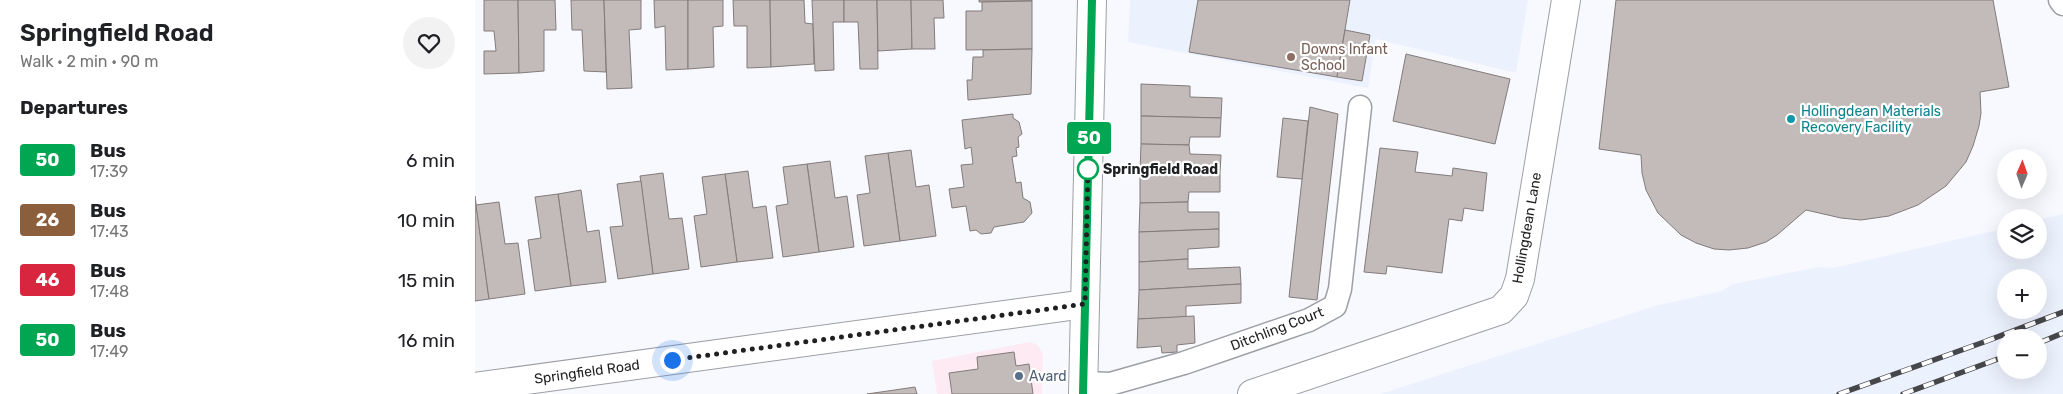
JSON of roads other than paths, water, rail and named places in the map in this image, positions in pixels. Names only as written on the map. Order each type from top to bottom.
[{"type":"street","points":[[1083,389],[1092,0]]},
{"type":"street","name":"Hollingdean Lane","points":[[1252,394],[1501,310],[1514,296],[1520,279],[1566,0]]},
{"type":"street","name":"Springfield Road","points":[[475,387],[1085,304]]},
{"type":"lane","points":[[2061,0],[2063,4]]},
{"type":"lane","name":"Ditchling Court","points":[[1083,389],[1110,384],[1184,363],[1309,320],[1335,306],[1340,289],[1360,107]]},
{"type":"railway","points":[[1839,394],[2063,312]]},
{"type":"railway","points":[[2047,340],[2063,333]]},
{"type":"railway","points":[[1903,394],[1997,359]]},
{"type":"place","name":"Downs Infant School","points":[[1291,57]]},
{"type":"place","name":"Hollingdean Materials Recovery Facility","points":[[1791,119]]},
{"type":"place","name":"Springfield Road","points":[[1088,169]]},
{"type":"place","name":"Avard","points":[[1019,376]]}]
